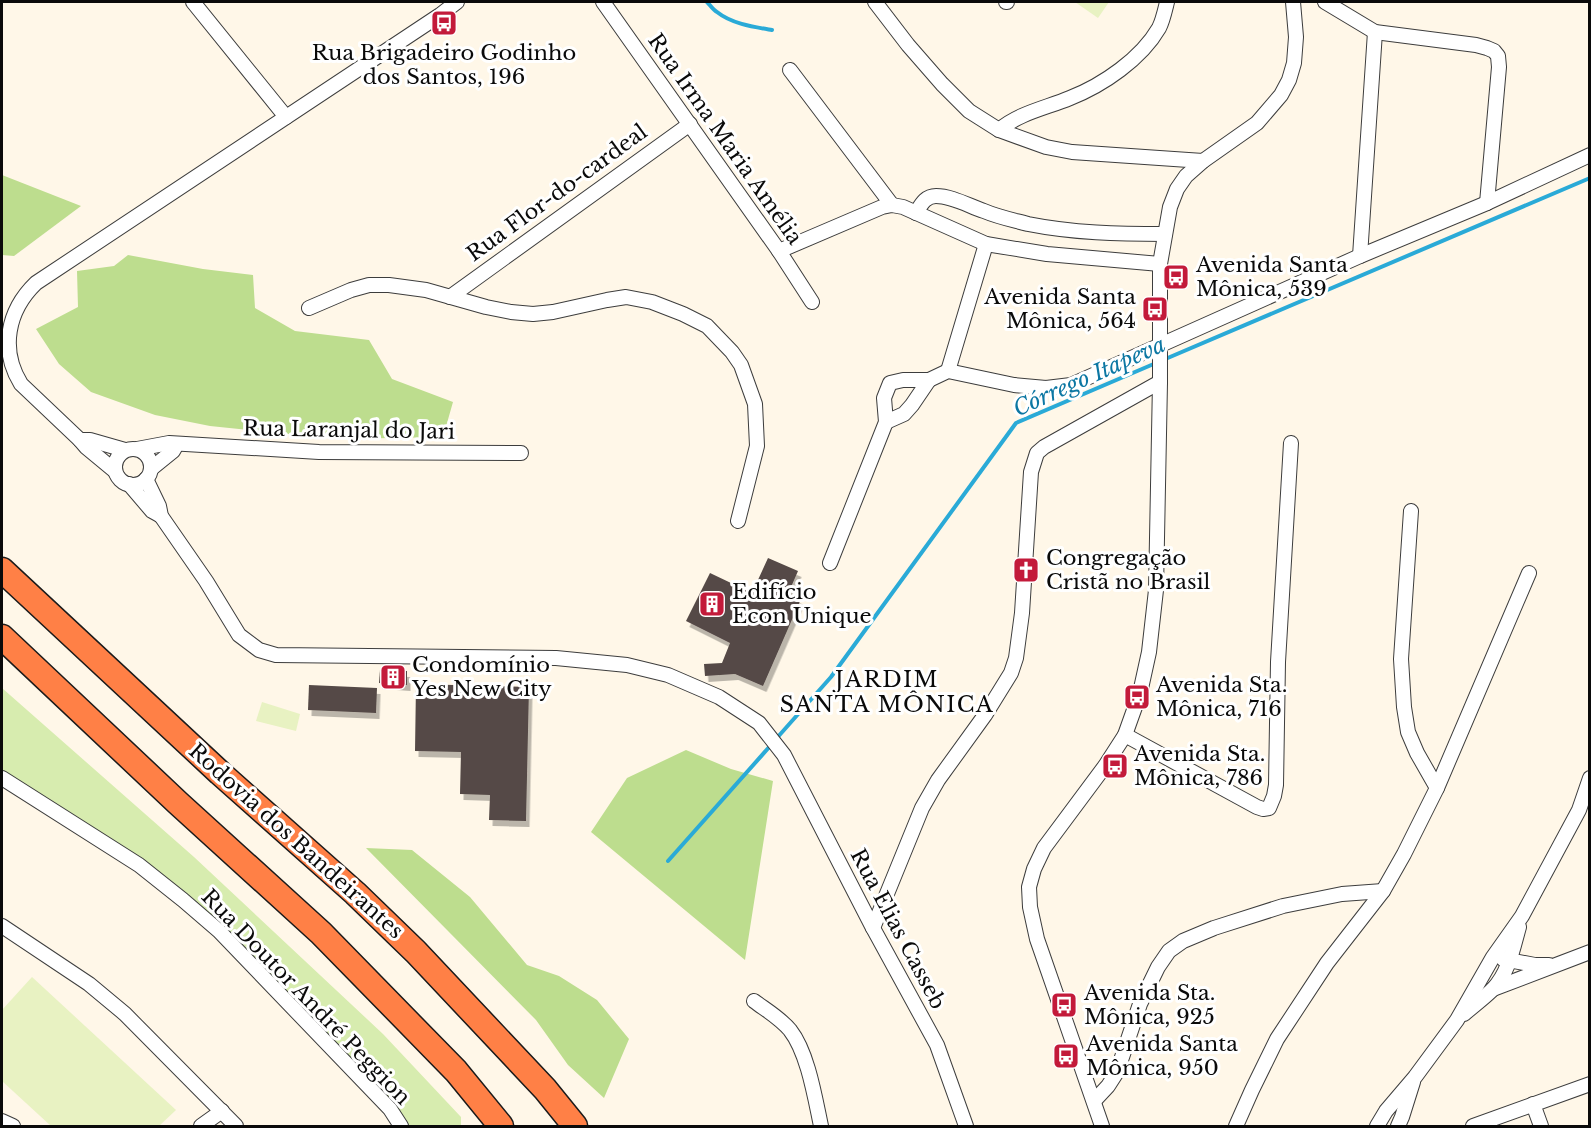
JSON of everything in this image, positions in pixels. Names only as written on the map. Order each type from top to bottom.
[{"type":"highway","name":"Rodovia dos Bandeirantes","points":[[2,570],[409,945],[545,1089],[575,1126]]},
{"type":"highway","points":[[2,637],[178,803],[321,933],[456,1071],[501,1126]]},
{"type":"street","points":[[193,2],[286,117]]},
{"type":"street","points":[[116,471],[86,447],[21,384],[13,373],[9,362],[7,340],[11,319],[21,299],[36,283],[457,2]]},
{"type":"street","name":"Rua Irma Maria Amélia","points":[[603,2],[779,251],[812,302]]},
{"type":"street","points":[[875,2],[942,84],[969,111],[999,130],[1046,147],[1072,152],[1203,161]]},
{"type":"street","points":[[999,130],[1020,117],[1099,84],[1128,63],[1148,43],[1160,26],[1167,2]]},
{"type":"street","points":[[1101,1126],[1036,939],[1029,887],[1044,848],[1105,766],[1125,735],[1140,693],[1156,590],[1161,264],[1170,207],[1177,189],[1186,176],[1203,161],[1257,123],[1281,95],[1294,63],[1296,37],[1293,2]]},
{"type":"street","points":[[1325,2],[1375,32],[1476,45],[1494,51],[1498,56],[1499,67],[1488,203]]},
{"type":"street","points":[[1360,256],[1375,32]]},
{"type":"street","points":[[790,70],[892,205]]},
{"type":"street","name":"Rua Flor-do-cardeal","points":[[450,297],[690,124]]},
{"type":"street","points":[[830,563],[886,422],[884,398],[890,383],[903,380],[929,380],[948,371],[1014,385],[1046,388],[1071,385],[1161,348],[1360,256],[1488,203],[1590,156]]},
{"type":"street","points":[[916,213],[923,202],[930,197],[938,196],[1026,223],[1058,229],[1103,234],[1165,234]]},
{"type":"street","points":[[779,251],[882,207],[892,205],[903,207],[986,244],[1047,254],[1161,264]]},
{"type":"street","points":[[948,371],[986,244]]},
{"type":"street","points":[[309,308],[351,290],[369,285],[389,285],[426,290],[486,308],[511,312],[533,314],[553,312],[626,297],[652,302],[683,314],[707,326],[732,352],[741,365],[755,404],[758,446],[738,521]]},
{"type":"street","points":[[873,928],[922,808],[938,780],[985,715],[1011,673],[1016,658],[1022,613],[1031,472],[1037,453],[1091,422],[1160,376]]},
{"type":"street","points":[[886,422],[904,414],[929,380]]},
{"type":"street","points":[[80,440],[90,440],[145,453],[151,461],[149,474],[161,516]]},
{"type":"street","name":"Rua Laranjal do Jari","points":[[131,450],[169,443],[319,452],[520,453]]},
{"type":"street","points":[[1125,735],[1257,807],[1269,808],[1275,796],[1276,785],[1278,662],[1292,443]]},
{"type":"street","points":[[129,484],[142,483],[177,444]]},
{"type":"street","points":[[131,450],[117,459],[118,477],[129,484],[152,511],[161,516]]},
{"type":"street","points":[[1411,512],[1401,659],[1404,707],[1408,732],[1416,753],[1437,788]]},
{"type":"street","name":"Rua Elias Casseb","points":[[161,516],[206,580],[234,629],[251,645],[267,653],[276,655],[556,658],[627,665],[668,675],[719,697],[759,723],[781,752],[936,1045],[966,1126]]},
{"type":"street","points":[[1236,1126],[1277,1039],[1327,963],[1383,891],[1404,854],[1437,788],[1529,573]]},
{"type":"street","name":"Rua Doutor André Peggion","points":[[2,778],[139,865],[219,931],[390,1109],[401,1126]]},
{"type":"street","points":[[1377,1126],[1386,1111],[1415,1077],[1457,1020],[1493,957],[1522,916],[1584,810],[1590,778]]},
{"type":"street","points":[[1094,1101],[1117,1072],[1140,1004],[1158,967],[1169,951],[1183,941],[1214,928],[1283,906],[1342,894],[1383,891]]},
{"type":"street","points":[[1457,1020],[1493,989],[1505,971],[1522,916]]},
{"type":"street","points":[[2,927],[90,984],[125,1014],[236,1126]]},
{"type":"street","points":[[1479,980],[1493,989],[1590,952]]},
{"type":"street","points":[[1493,957],[1535,965],[1554,965]]},
{"type":"street","points":[[754,1001],[779,1018],[791,1031],[800,1047],[810,1077],[821,1126]]},
{"type":"street","points":[[1386,1111],[1404,1123],[1415,1077]]},
{"type":"street","points":[[1473,1126],[1590,1084]]},
{"type":"street","points":[[1533,1104],[1540,1126]]},
{"type":"street","points":[[201,1126],[222,1111]]},
{"type":"street","points":[[2,1121],[13,1126]]},
{"type":"green space","points":[[1075,2],[1109,2],[1098,18]]},
{"type":"green space","points":[[2,175],[81,206],[14,256],[2,255]]},
{"type":"green space","points":[[128,255],[203,269],[253,275],[255,308],[295,331],[369,340],[392,379],[453,402],[443,437],[339,439],[210,426],[155,415],[91,392],[59,364],[36,329],[78,307],[77,271],[114,266]]},
{"type":"green space","points":[[2,688],[194,857],[383,1034],[461,1117],[461,1126],[409,1126],[388,1099],[223,927],[2,774]]},
{"type":"green space","points":[[262,702],[300,714],[296,731],[256,721]]},
{"type":"green space","points":[[686,750],[731,769],[773,781],[745,960],[591,832],[627,778]]},
{"type":"green space","points":[[366,848],[412,850],[470,897],[527,965],[559,976],[597,1000],[629,1039],[604,1098],[568,1065],[536,1020]]},
{"type":"green space","points":[[32,977],[176,1110],[159,1126],[51,1126],[2,1081],[2,1010]]},
{"type":"building","points":[[768,558],[798,571],[788,594],[801,599],[763,686],[735,674],[705,676],[704,664],[722,663],[730,643],[686,621],[710,573],[752,593]]},
{"type":"building","name":"Condomínio Yes New City","points":[[380,670],[407,671],[407,685],[379,683]]},
{"type":"building","points":[[416,684],[529,687],[526,821],[489,820],[490,795],[460,794],[461,752],[415,751]]},
{"type":"building","points":[[309,685],[377,688],[376,713],[308,710]]},
{"type":"waterway","points":[[707,2],[729,19],[772,30]]},
{"type":"waterway","name":"Córrego Itapeva","points":[[1163,360],[1590,178]]},
{"type":"waterway","name":"Córrego Itapeva","points":[[776,739],[831,677],[1016,423],[1156,363]]},
{"type":"waterway","name":"Córrego Itapeva","points":[[668,861],[771,745]]},
{"type":"place","name":"Rua Brigadeiro Godinho dos Santos, 196","points":[[444,23]]},
{"type":"place","name":"Avenida Santa Mônica, 539","points":[[1176,277]]},
{"type":"place","name":"Avenida Santa Mônica, 564","points":[[1155,309]]},
{"type":"place","name":"Congregação Cristã no Brasil","points":[[1026,570]]},
{"type":"place","name":"Edifício Econ Unique","points":[[712,604]]},
{"type":"place","name":"Condomínio Yes New City","points":[[393,677]]},
{"type":"place","name":"Avenida Sta. Mônica, 716","points":[[1137,697]]},
{"type":"place","name":"Avenida Sta. Mônica, 786","points":[[1115,766]]},
{"type":"place","name":"Avenida Sta. Mônica, 925","points":[[1064,1005]]},
{"type":"place","name":"Avenida Santa Mônica, 950","points":[[1066,1056]]},
{"type":"district","name":"JARDIM SANTA MÔNICA","points":[[887,692]]}]
